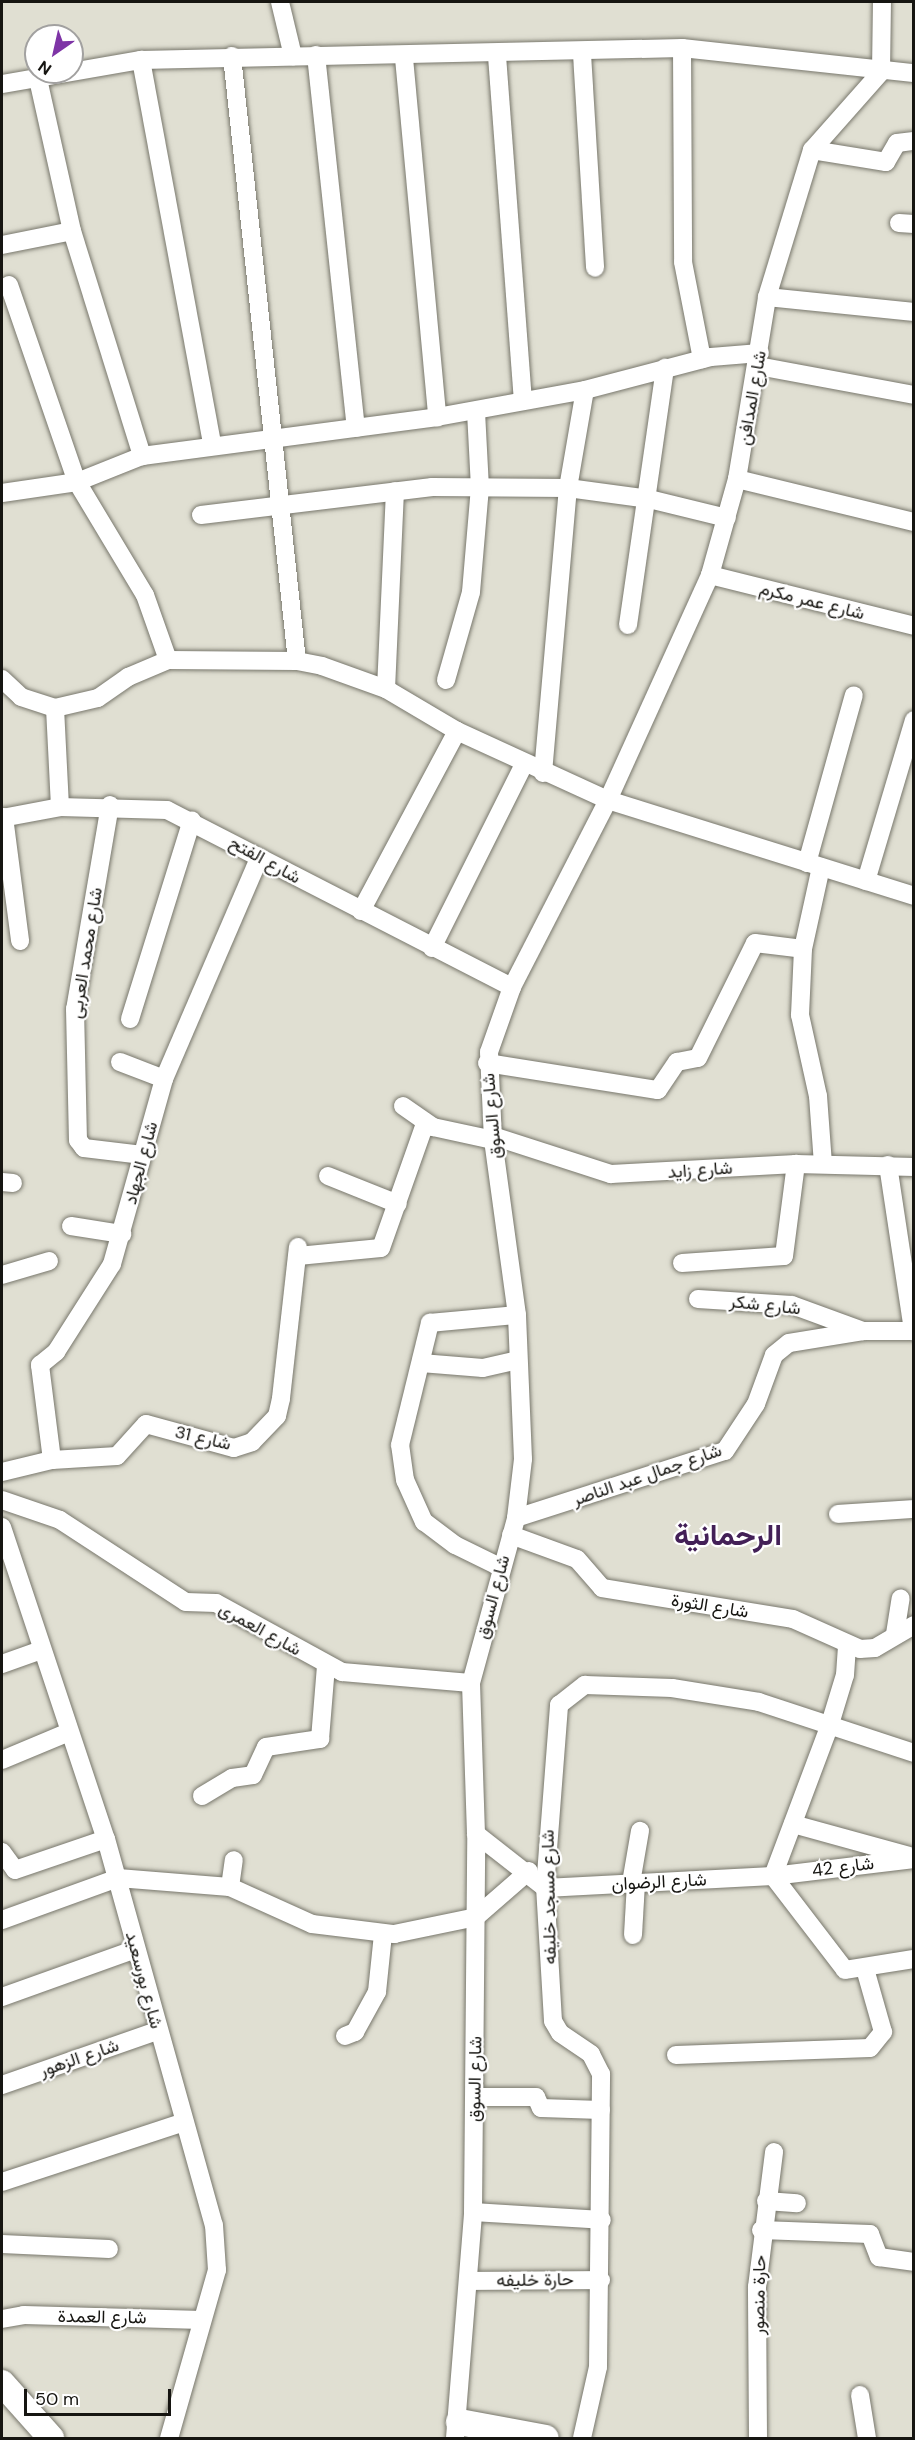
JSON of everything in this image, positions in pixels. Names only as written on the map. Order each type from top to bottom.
[{"type":"street","points":[[280,2],[293,56]]},
{"type":"street","points":[[881,72],[882,2]]},
{"type":"street","points":[[682,48],[683,262],[702,359]]},
{"type":"street","points":[[84,71],[141,60],[232,56],[316,55],[404,58],[582,54],[682,48],[914,74]]},
{"type":"street","points":[[582,54],[595,268]]},
{"type":"street","points":[[316,55],[356,428]]},
{"type":"street","points":[[232,56],[274,439],[284,505],[297,660]]},
{"type":"street","points":[[497,56],[523,399]]},
{"type":"street","points":[[404,58],[437,417]]},
{"type":"street","points":[[141,60],[212,443]]},
{"type":"street","name":"شارع المدافن","points":[[608,800],[710,575],[737,479],[759,360],[767,297],[812,150],[881,72]]},
{"type":"street","points":[[2,84],[24,81]]},
{"type":"street","points":[[39,84],[72,231],[142,456]]},
{"type":"street","points":[[812,150],[886,162],[899,141],[914,141]]},
{"type":"street","points":[[2,245],[72,231]]},
{"type":"street","points":[[9,285],[77,482],[145,595],[168,660]]},
{"type":"street","points":[[767,297],[914,312]]},
{"type":"street","points":[[2,493],[77,482],[142,456],[212,443],[274,439],[476,411],[523,399],[585,390],[702,359],[759,360],[914,395]]},
{"type":"street","points":[[628,625],[649,499],[665,368]]},
{"type":"street","points":[[543,773],[568,488],[585,390]]},
{"type":"street","points":[[446,680],[468,608],[480,488],[476,411]]},
{"type":"street","points":[[737,479],[914,522]]},
{"type":"street","points":[[201,515],[395,491],[568,488],[649,499],[727,518]]},
{"type":"street","points":[[386,689],[395,491]]},
{"type":"street","name":"شارع عمر مكرم","points":[[710,575],[914,627]]},
{"type":"street","points":[[2,679],[21,697],[55,708],[98,698],[135,673],[168,660],[297,660],[386,689],[457,731],[543,773],[608,800],[914,896]]},
{"type":"street","points":[[823,1164],[818,1096],[800,1015],[803,949],[814,865],[854,695]]},
{"type":"street","points":[[55,708],[60,807]]},
{"type":"street","points":[[866,881],[914,720]]},
{"type":"street","points":[[361,911],[457,731]]},
{"type":"street","points":[[432,948],[524,764]]},
{"type":"street","name":"شارع السوق","points":[[457,2430],[470,2281],[473,2212],[476,1834],[471,1683],[500,1567],[513,1526],[523,1459],[517,1315],[493,1138],[487,1063],[512,987],[608,800]]},
{"type":"street","name":"شارع الفتح","points":[[2,817],[60,807],[110,805],[167,810],[192,820],[259,858],[512,987]]},
{"type":"street","name":"شارع محمد العربى","points":[[110,805],[75,1009],[78,1140],[84,1148],[143,1155]]},
{"type":"street","points":[[2,817],[20,941]]},
{"type":"street","points":[[130,1020],[192,820]]},
{"type":"street","name":"شارع الجهاد","points":[[52,1460],[40,1365],[56,1352],[96,1293],[122,1234],[164,1079],[259,858]]},
{"type":"street","points":[[487,1063],[658,1090],[679,1061],[697,1061],[755,943],[803,949]]},
{"type":"street","points":[[120,1062],[164,1079]]},
{"type":"street","points":[[328,1176],[398,1204],[425,1124],[403,1106]]},
{"type":"street","name":"شارع زايد","points":[[425,1124],[493,1138],[611,1174],[796,1164],[914,1167]]},
{"type":"street","points":[[682,1263],[784,1256],[796,1164]]},
{"type":"street","points":[[863,1331],[913,1331],[888,1165]]},
{"type":"street","name":"شارع 31","points":[[2,1472],[52,1460],[117,1456],[146,1424],[234,1448],[266,1431],[281,1398],[298,1252],[376,1251],[385,1244],[398,1204]]},
{"type":"street","points":[[71,1226],[122,1234]]},
{"type":"street","points":[[2,1275],[49,1261]]},
{"type":"street","name":"شارع شكر","points":[[698,1299],[792,1305],[863,1331]]},
{"type":"street","points":[[500,1567],[436,1533],[415,1509],[400,1445],[432,1322],[517,1315]]},
{"type":"street","name":"شارع جمال عبد الناصر","points":[[513,1526],[725,1451],[756,1404],[774,1355],[789,1343],[863,1331]]},
{"type":"street","points":[[421,1363],[483,1368],[518,1360]]},
{"type":"street","name":"شارع العمرى","points":[[2,1500],[53,1517],[186,1602],[216,1603],[326,1666],[358,1676],[471,1683]]},
{"type":"street","points":[[838,1514],[914,1509]]},
{"type":"street","name":"شارع الثورة","points":[[513,1526],[577,1559],[602,1588],[793,1619],[847,1644],[875,1648],[895,1634],[914,1625]]},
{"type":"street","name":"شارع بورسعيد","points":[[2,1527],[118,1878],[157,2031],[217,2240],[217,2270],[169,2439]]},
{"type":"street","points":[[895,1634],[901,1598]]},
{"type":"street","points":[[847,1644],[845,1675],[830,1724],[773,1876],[839,1965],[859,1970],[914,1959]]},
{"type":"street","points":[[2,1664],[41,1650]]},
{"type":"street","points":[[202,1796],[232,1778],[253,1775],[266,1747],[320,1739],[326,1666]]},
{"type":"street","name":"شارع مسجد خليفه","points":[[582,2439],[598,2367],[602,2220],[601,2110],[596,2059],[554,2026],[545,1888],[556,1722],[569,1692],[585,1685],[672,1688],[759,1702],[914,1753]]},
{"type":"street","points":[[2,1760],[69,1732]]},
{"type":"street","name":"شارع 42","points":[[793,1824],[914,1858]]},
{"type":"street","points":[[633,1935],[634,1883],[640,1831]]},
{"type":"street","points":[[476,1834],[529,1871],[545,1888]]},
{"type":"street","points":[[2,1852],[15,1870],[106,1839]]},
{"type":"street","name":"شارع 42","points":[[773,1876],[914,1858]]},
{"type":"street","points":[[230,1887],[234,1860]]},
{"type":"street","points":[[2,1920],[118,1878],[230,1887],[312,1924],[383,1934],[476,1917],[529,1871]]},
{"type":"street","name":"شارع الرضوان","points":[[545,1888],[773,1876]]},
{"type":"street","points":[[345,2036],[355,2032],[377,1992],[383,1934]]},
{"type":"street","points":[[2,1997],[136,1949]]},
{"type":"street","points":[[676,2055],[870,2048],[883,2032],[859,1970]]},
{"type":"street","name":"شارع الزهور","points":[[2,2085],[157,2031]]},
{"type":"street","points":[[475,2097],[536,2097],[542,2108],[601,2110]]},
{"type":"street","points":[[2,2182],[184,2122]]},
{"type":"street","name":"حارة منصور","points":[[758,2439],[761,2230],[774,2152]]},
{"type":"street","points":[[766,2201],[797,2203]]},
{"type":"street","points":[[473,2212],[602,2220]]},
{"type":"street","points":[[761,2230],[870,2234],[879,2257],[914,2262]]},
{"type":"street","points":[[2,2244],[108,2249]]},
{"type":"street","name":"حارة خليفه","points":[[470,2281],[601,2280]]},
{"type":"street","name":"شارع العمدة","points":[[2,2319],[24,2315],[202,2319]]},
{"type":"street","points":[[2,2383],[46,2437]]},
{"type":"street","points":[[861,2395],[867,2439]]},
{"type":"street","points":[[457,2430],[546,2439]]},
{"type":"district","name":"الرحمانية","points":[[728,1535]]}]
